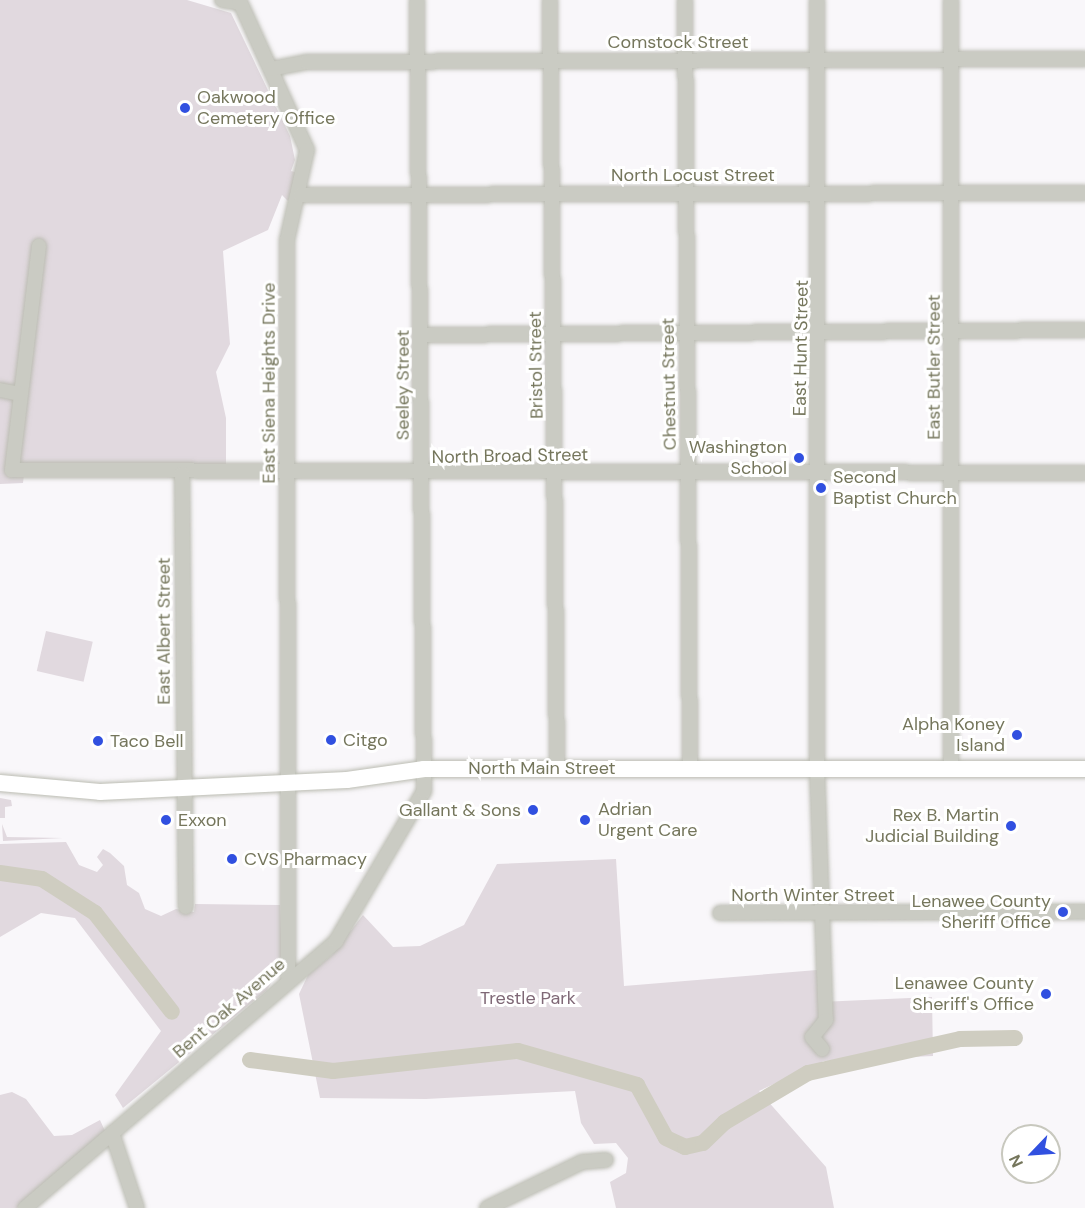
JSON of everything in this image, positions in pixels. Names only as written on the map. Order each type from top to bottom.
[{"type":"main road","name":"North Main Street","points":[[0,783],[100,792],[289,784],[424,769],[557,766],[951,771],[1085,770]]},
{"type":"street","points":[[222,0],[239,1]]},
{"type":"street","name":"Seeley Street","points":[[417,0],[421,195],[424,769]]},
{"type":"street","name":"Bristol Street","points":[[550,0],[557,766]]},
{"type":"street","name":"Chestnut Street","points":[[685,0],[690,768]]},
{"type":"street","name":"East Hunt Street","points":[[816,0],[820,193],[817,768],[826,1020],[812,1037],[822,1049]]},
{"type":"street","name":"East Butler Street","points":[[951,0],[951,771]]},
{"type":"street","name":"East Siena Heights Drive","points":[[239,1],[307,150],[301,195],[288,240],[286,475],[288,977]]},
{"type":"street","name":"Comstock Street","points":[[272,69],[307,62],[1085,59]]},
{"type":"street","name":"North Locust Street","points":[[301,195],[952,191],[1085,193]]},
{"type":"street","name":"North Broad Street","points":[[39,246],[12,470],[286,475],[1085,472]]},
{"type":"street","points":[[421,335],[687,329],[952,332],[1085,330]]},
{"type":"street","points":[[0,390],[21,394]]},
{"type":"street","name":"East Albert Street","points":[[182,474],[186,908]]},
{"type":"street","name":"Bent Oak Avenue","points":[[25,1208],[232,1031],[288,977],[320,957],[350,922],[418,807],[424,769]]},
{"type":"street","name":"North Winter Street","points":[[720,913],[1085,912]]},
{"type":"street","points":[[112,1133],[137,1208]]},
{"type":"street","points":[[487,1208],[582,1162],[606,1160]]},
{"type":"green space","points":[[0,0],[187,0],[231,13],[290,136],[295,160],[291,171],[302,174],[288,201],[282,195],[268,230],[223,251],[230,344],[216,372],[226,418],[226,468],[25,466],[23,483],[0,484]]},
{"type":"green space","points":[[46,631],[93,642],[84,682],[37,671]]},
{"type":"green space","points":[[0,798],[11,800],[12,806],[5,807],[5,818],[0,818]]},
{"type":"green space","points":[[2,824],[7,837],[63,838],[3,841]]},
{"type":"green space","points":[[66,842],[79,865],[97,872],[103,865],[97,857],[103,849],[110,853],[124,866],[127,885],[139,893],[145,909],[161,916],[176,909],[194,912],[195,904],[280,905],[282,965],[267,990],[123,1108],[115,1095],[161,1031],[75,918],[41,913],[0,937],[0,844]]},
{"type":"green space","name":"Trestle Park","points":[[616,859],[624,986],[817,970],[820,1002],[932,997],[933,1056],[824,1061],[759,1091],[826,1167],[834,1208],[616,1208],[610,1182],[626,1173],[628,1158],[616,1143],[594,1144],[581,1123],[575,1091],[426,1099],[320,1098],[299,994],[308,975],[332,955],[363,915],[393,947],[420,946],[464,925],[497,864]]},
{"type":"green space","points":[[12,1092],[26,1099],[54,1136],[72,1135],[100,1120],[105,1131],[17,1208],[0,1208],[0,1095]]},
{"type":"waterway","points":[[0,873],[42,879],[95,913],[172,1012]]},
{"type":"waterway","points":[[250,1060],[333,1071],[518,1051],[637,1085],[666,1138],[685,1147],[703,1143],[725,1122],[808,1073],[960,1039],[1015,1038]]},
{"type":"place","name":"Oakwood Cemetery Office","points":[[185,108]]},
{"type":"place","name":"Washington School","points":[[799,458]]},
{"type":"place","name":"Second Baptist Church","points":[[821,488]]},
{"type":"place","name":"Alpha Koney Island","points":[[1017,735]]},
{"type":"place","name":"Citgo","points":[[331,740]]},
{"type":"place","name":"Taco Bell","points":[[98,741]]},
{"type":"place","name":"Gallant & Sons","points":[[533,810]]},
{"type":"place","name":"Exxon","points":[[166,820]]},
{"type":"place","name":"Adrian Urgent Care","points":[[585,820]]},
{"type":"place","name":"Rex B. Martin Judicial Building","points":[[1011,826]]},
{"type":"place","name":"CVS Pharmacy","points":[[232,859]]},
{"type":"place","name":"Lenawee County Sheriff Office","points":[[1063,912]]},
{"type":"place","name":"Lenawee County Sheriff's Office","points":[[1046,994]]}]
